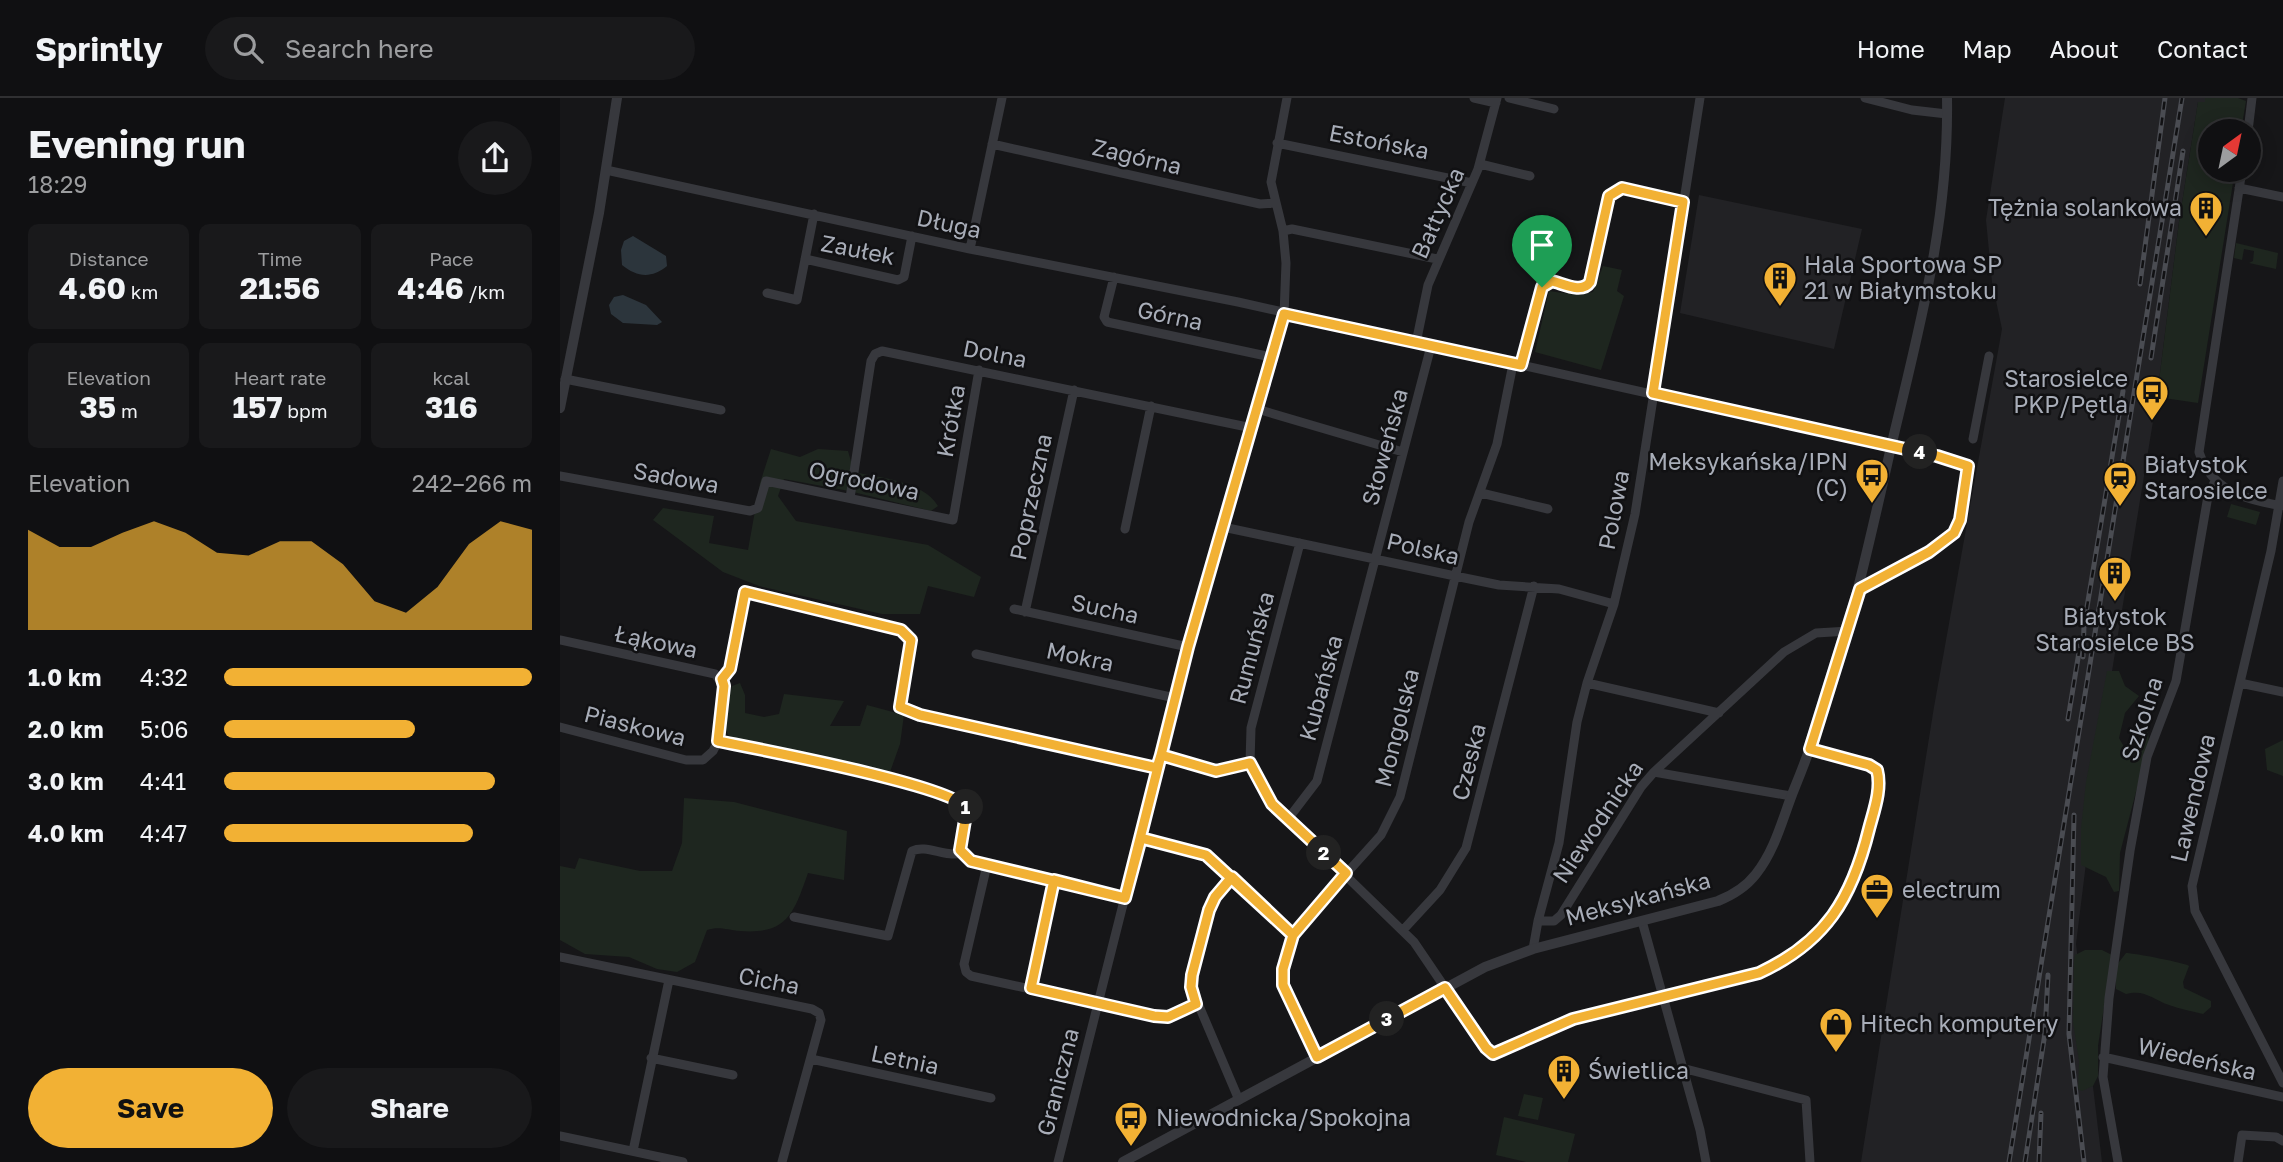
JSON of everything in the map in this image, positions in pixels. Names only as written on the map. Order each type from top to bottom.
[{"type":"street","points":[[560,408],[618,98]]},
{"type":"street","points":[[970,249],[1002,98]]},
{"type":"street","name":"Graniczna","points":[[1058,1162],[1188,647],[1284,314],[1287,292],[1283,231],[1271,182],[1287,98]]},
{"type":"street","points":[[1474,98],[1497,101]]},
{"type":"street","points":[[1509,98],[1554,109]]},
{"type":"street","name":"Polowa","points":[[1538,921],[1559,843],[1577,722],[1587,683],[1614,604],[1635,514],[1700,98]]},
{"type":"street","points":[[1865,98],[1912,110],[1947,114]]},
{"type":"street","name":"Meksykańska","points":[[1533,949],[1718,901],[1747,884],[1767,857],[1810,749],[1860,589],[1937,242],[1947,171],[1947,98]]},
{"type":"street","points":[[2249,119],[2252,98]]},
{"type":"street","name":"Bałtycka","points":[[1416,343],[1437,259],[1480,164],[1497,101]]},
{"type":"street","name":"Zagórna","points":[[992,144],[1260,204],[1274,203]]},
{"type":"street","name":"Estońska","points":[[1277,144],[1472,183]]},
{"type":"street","points":[[1480,164],[1530,176]]},
{"type":"street","name":"Długa","points":[[606,170],[1653,393],[1950,458],[1966,464],[1968,471],[1960,520],[1954,533],[1929,552],[1860,589]]},
{"type":"street","points":[[2240,182],[2200,435],[2201,457],[2215,481],[2232,494],[2280,506]]},
{"type":"street","name":"Mongolska","points":[[1293,935],[1381,835],[1400,797],[1469,522],[1497,444],[1517,365],[1542,287],[1552,281],[1581,289],[1590,282],[1609,196],[1614,190],[1622,188],[1683,202]]},
{"type":"street","points":[[2239,188],[2283,197]]},
{"type":"street","points":[[767,293],[797,300],[814,214]]},
{"type":"street","points":[[1283,231],[1292,229],[1437,259]]},
{"type":"street","name":"Zaułek","points":[[805,260],[898,280],[904,277],[912,236]]},
{"type":"street","name":"Górna","points":[[1114,277],[1104,317],[1108,322],[1271,358]]},
{"type":"street","name":"Słoweńska","points":[[1375,558],[1432,346]]},
{"type":"street","name":"Dolna","points":[[850,498],[871,361],[875,354],[882,351],[1252,428]]},
{"type":"street","points":[[1973,439],[1989,356]]},
{"type":"street","name":"Krótka","points":[[953,520],[979,370]]},
{"type":"street","points":[[565,379],[720,410]]},
{"type":"street","name":"Poprzeczna","points":[[1025,612],[1074,390]]},
{"type":"street","points":[[1125,529],[1151,406]]},
{"type":"street","points":[[1257,410],[1403,452]]},
{"type":"street","name":"Sadowa","points":[[560,476],[750,511],[758,508],[766,481]]},
{"type":"street","name":"Ogrodowa","points":[[766,481],[953,520]]},
{"type":"street","name":"Szkolna","points":[[2118,1162],[2103,1077],[2103,1057],[2130,851],[2147,757],[2176,681],[2208,496],[2215,481]]},
{"type":"street","name":"Lawendowa","points":[[2283,481],[2273,539],[2192,886],[2192,901],[2283,1083]]},
{"type":"street","points":[[1481,493],[1548,509]]},
{"type":"street","name":"Polska","points":[[1223,527],[1499,585],[1534,586],[1614,604]]},
{"type":"street","name":"Rumuńska","points":[[1300,543],[1251,728],[1250,763],[1263,791],[1288,819],[1404,929],[1486,1048],[1493,1054],[1502,1053],[1552,1026],[1662,996]]},
{"type":"street","name":"Kubańska","points":[[1288,819],[1317,781],[1375,558]]},
{"type":"street","name":"Czeska","points":[[1404,929],[1440,890],[1466,848],[1534,586]]},
{"type":"street","points":[[722,679],[730,669],[745,592],[901,630],[908,635],[910,650],[900,707],[920,715],[1157,768]]},
{"type":"street","name":"Sucha","points":[[1014,609],[1188,647]]},
{"type":"street","name":"Niewodnicka","points":[[1538,921],[1554,921],[1561,915],[1641,787],[1654,772],[1800,641],[1816,634],[1849,631]]},
{"type":"street","name":"Łąkowa","points":[[560,640],[715,674],[722,679],[724,686],[718,741]]},
{"type":"street","name":"Mokra","points":[[976,654],[1175,698]]},
{"type":"street","points":[[2240,682],[2283,692]]},
{"type":"street","points":[[1587,683],[1719,713]]},
{"type":"street","name":"Piaskowa","points":[[560,727],[686,760],[702,760],[713,751],[718,741],[894,779],[957,800],[967,808],[960,842],[962,853]]},
{"type":"street","points":[[1662,996],[1759,973],[1777,964],[1826,926],[1847,895],[1860,867],[1880,780],[1877,770],[1869,765],[1810,749]]},
{"type":"street","points":[[1161,755],[1216,771],[1250,763]]},
{"type":"street","points":[[1654,772],[1791,796]]},
{"type":"street","points":[[1141,838],[1198,851],[1214,860],[1293,935],[1283,969],[1283,985],[1317,1057]]},
{"type":"street","points":[[794,917],[888,936],[912,851],[920,849],[953,856],[962,853],[971,861],[1125,898]]},
{"type":"street","points":[[987,865],[964,964],[966,972],[971,976],[1168,1017],[1196,1004]]},
{"type":"street","points":[[1232,877],[1215,897],[1209,910],[1191,987],[1239,1100]]},
{"type":"street","points":[[1031,988],[1054,880]]},
{"type":"street","points":[[1124,1162],[1445,988],[1506,958],[1533,949],[1538,921]]},
{"type":"street","points":[[1642,921],[1706,1162]]},
{"type":"street","name":"Cicha","points":[[560,957],[812,1009],[819,1013],[821,1020],[782,1162]]},
{"type":"street","points":[[633,1151],[669,980]]},
{"type":"street","name":"Wiedeńska","points":[[2103,1057],[2283,1097]]},
{"type":"street","points":[[651,1058],[733,1075]]},
{"type":"street","name":"Letnia","points":[[810,1059],[991,1098]]},
{"type":"street","points":[[1682,1068],[1805,1100],[1810,1162]]},
{"type":"street","points":[[2238,1162],[2242,1135],[2276,1137],[2283,1141]]},
{"type":"street","points":[[560,1136],[683,1162]]},
{"type":"shaded area","points":[[2005,98],[2205,98],[2205,102],[2198,102],[2179,222],[2157,397],[2103,726],[2076,944],[2102,1162],[1861,1162],[1934,707],[2002,329],[1992,282],[1986,220]]},
{"type":"shaded area","points":[[2205,98],[2238,98],[2246,101],[2243,119],[2198,119],[2198,182],[2233,182],[2198,403],[2157,397],[2179,222],[2198,102],[2205,102]]},
{"type":"shaded area","points":[[1699,195],[1862,229],[1834,349],[1680,313]]},
{"type":"shaded area","points":[[633,236],[666,256],[667,266],[650,275],[644,275],[622,265],[621,250],[624,241]]},
{"type":"shaded area","points":[[2236,243],[2278,253],[2276,269],[2249,263],[2253,261],[2254,251],[2244,249],[2242,260],[2234,258]]},
{"type":"shaded area","points":[[1603,266],[1622,270],[1617,291],[1624,296],[1601,370],[1535,352],[1549,291],[1578,295],[1593,292]]},
{"type":"shaded area","points":[[623,295],[646,305],[662,322],[657,325],[623,323],[611,314],[609,305],[614,297]]},
{"type":"shaded area","points":[[771,449],[800,457],[818,449],[848,451],[854,472],[900,482],[922,491],[938,506],[931,511],[849,491],[784,479],[778,496],[796,521],[928,545],[981,577],[974,597],[928,586],[920,614],[882,614],[759,586],[723,572],[653,520],[663,508],[714,516],[709,543],[748,550],[760,483]]},
{"type":"shaded area","points":[[2231,504],[2260,512],[2256,525],[2227,517]]},
{"type":"shaded area","points":[[2107,671],[2119,671],[2125,686],[2139,696],[2125,713],[2119,738],[2127,752],[2132,753],[2142,733],[2148,732],[2149,742],[2120,853],[2119,891],[2114,892],[2106,877],[2081,865],[2081,828],[2086,782]]},
{"type":"shaded area","points":[[740,683],[745,695],[745,713],[764,717],[779,714],[784,694],[844,701],[830,726],[860,726],[867,705],[904,715],[900,744],[890,772],[730,738],[725,725],[725,713],[732,686]]},
{"type":"shaded area","points":[[2283,740],[2283,776],[2267,770],[2265,749]]},
{"type":"shaded area","points":[[684,798],[734,802],[847,831],[844,880],[808,873],[793,910],[779,925],[756,931],[719,928],[707,930],[695,962],[677,972],[657,969],[629,957],[585,954],[560,940],[560,866],[575,869],[579,858],[640,871],[672,871],[682,843]]},
{"type":"shaded area","points":[[2085,950],[2102,950],[2112,955],[2098,1046],[2098,1076],[2093,1086],[2082,1091],[2078,1089],[2079,1061],[2073,1022],[2074,961],[2075,955]]},
{"type":"shaded area","points":[[2126,953],[2189,966],[2183,982],[2184,988],[2211,1001],[2211,1007],[2203,1014],[2169,1005],[2143,994],[2126,994],[2116,989],[2116,966]]},
{"type":"shaded area","points":[[1524,1094],[1543,1098],[1538,1120],[1518,1116]]},
{"type":"shaded area","points":[[1504,1117],[1575,1134],[1568,1162],[1526,1162],[1496,1155]]},
{"type":"railway","points":[[2140,284],[2165,98]]},
{"type":"railway","points":[[2009,1162],[2182,98]]},
{"type":"railway","points":[[2151,358],[2183,151]]},
{"type":"railway","points":[[2083,657],[2084,625],[2123,391]]},
{"type":"railway","points":[[2068,719],[2080,646]]},
{"type":"railway","points":[[2074,815],[2069,1034],[2084,1162]]},
{"type":"railway","points":[[2025,1162],[2045,1033],[2048,975]]},
{"type":"railway","points":[[2039,1162],[2041,1113]]},
{"type":"place","name":"Tężnia solankowa","points":[[2206,238]]},
{"type":"place","name":"Hala Sportowa SP 21 w Białymstoku","points":[[1780,308]]},
{"type":"place","name":"Starosielce PKP/Pętla","points":[[2152,422]]},
{"type":"place","name":"Meksykańska/IPN (C)","points":[[1872,505]]},
{"type":"place","name":"Białystok Starosielce","points":[[2120,508]]},
{"type":"place","name":"Białystok Starosielce BS","points":[[2115,603]]},
{"type":"place","name":"electrum","points":[[1877,920]]},
{"type":"place","name":"Hitech komputery","points":[[1836,1054]]},
{"type":"place","name":"Świetlica","points":[[1564,1101]]},
{"type":"place","name":"Niewodnicka/Spokojna","points":[[1131,1148]]},
{"type":"route","points":[[1542,287],[1521,365],[1284,314],[1188,647],[1157,768],[1141,838],[1125,898],[1054,880],[971,861],[963,856],[960,850],[967,808],[957,800],[894,779],[718,741],[724,686],[722,679],[730,669],[745,592],[901,630],[911,640],[900,707],[920,715],[1157,768],[1161,755],[1216,771],[1250,763],[1272,804],[1346,873],[1293,935],[1232,877],[1215,897],[1209,910],[1192,975],[1191,987],[1196,1004],[1180,1013],[1168,1017],[1154,1016],[1031,988],[1054,880],[1117,896],[1125,898],[1141,838],[1198,851],[1214,860],[1293,935],[1283,969],[1283,985],[1317,1057],[1445,988],[1486,1048],[1493,1054],[1502,1053],[1536,1033],[1573,1019],[1759,973],[1777,964],[1793,955],[1826,926],[1837,911],[1860,867],[1874,811],[1880,780],[1877,770],[1869,765],[1810,749],[1842,654],[1860,589],[1929,552],[1954,533],[1960,520],[1968,466],[1937,456],[1653,393],[1683,202],[1622,188],[1614,190],[1609,196],[1587,287],[1581,289],[1552,281],[1542,287]]}]
